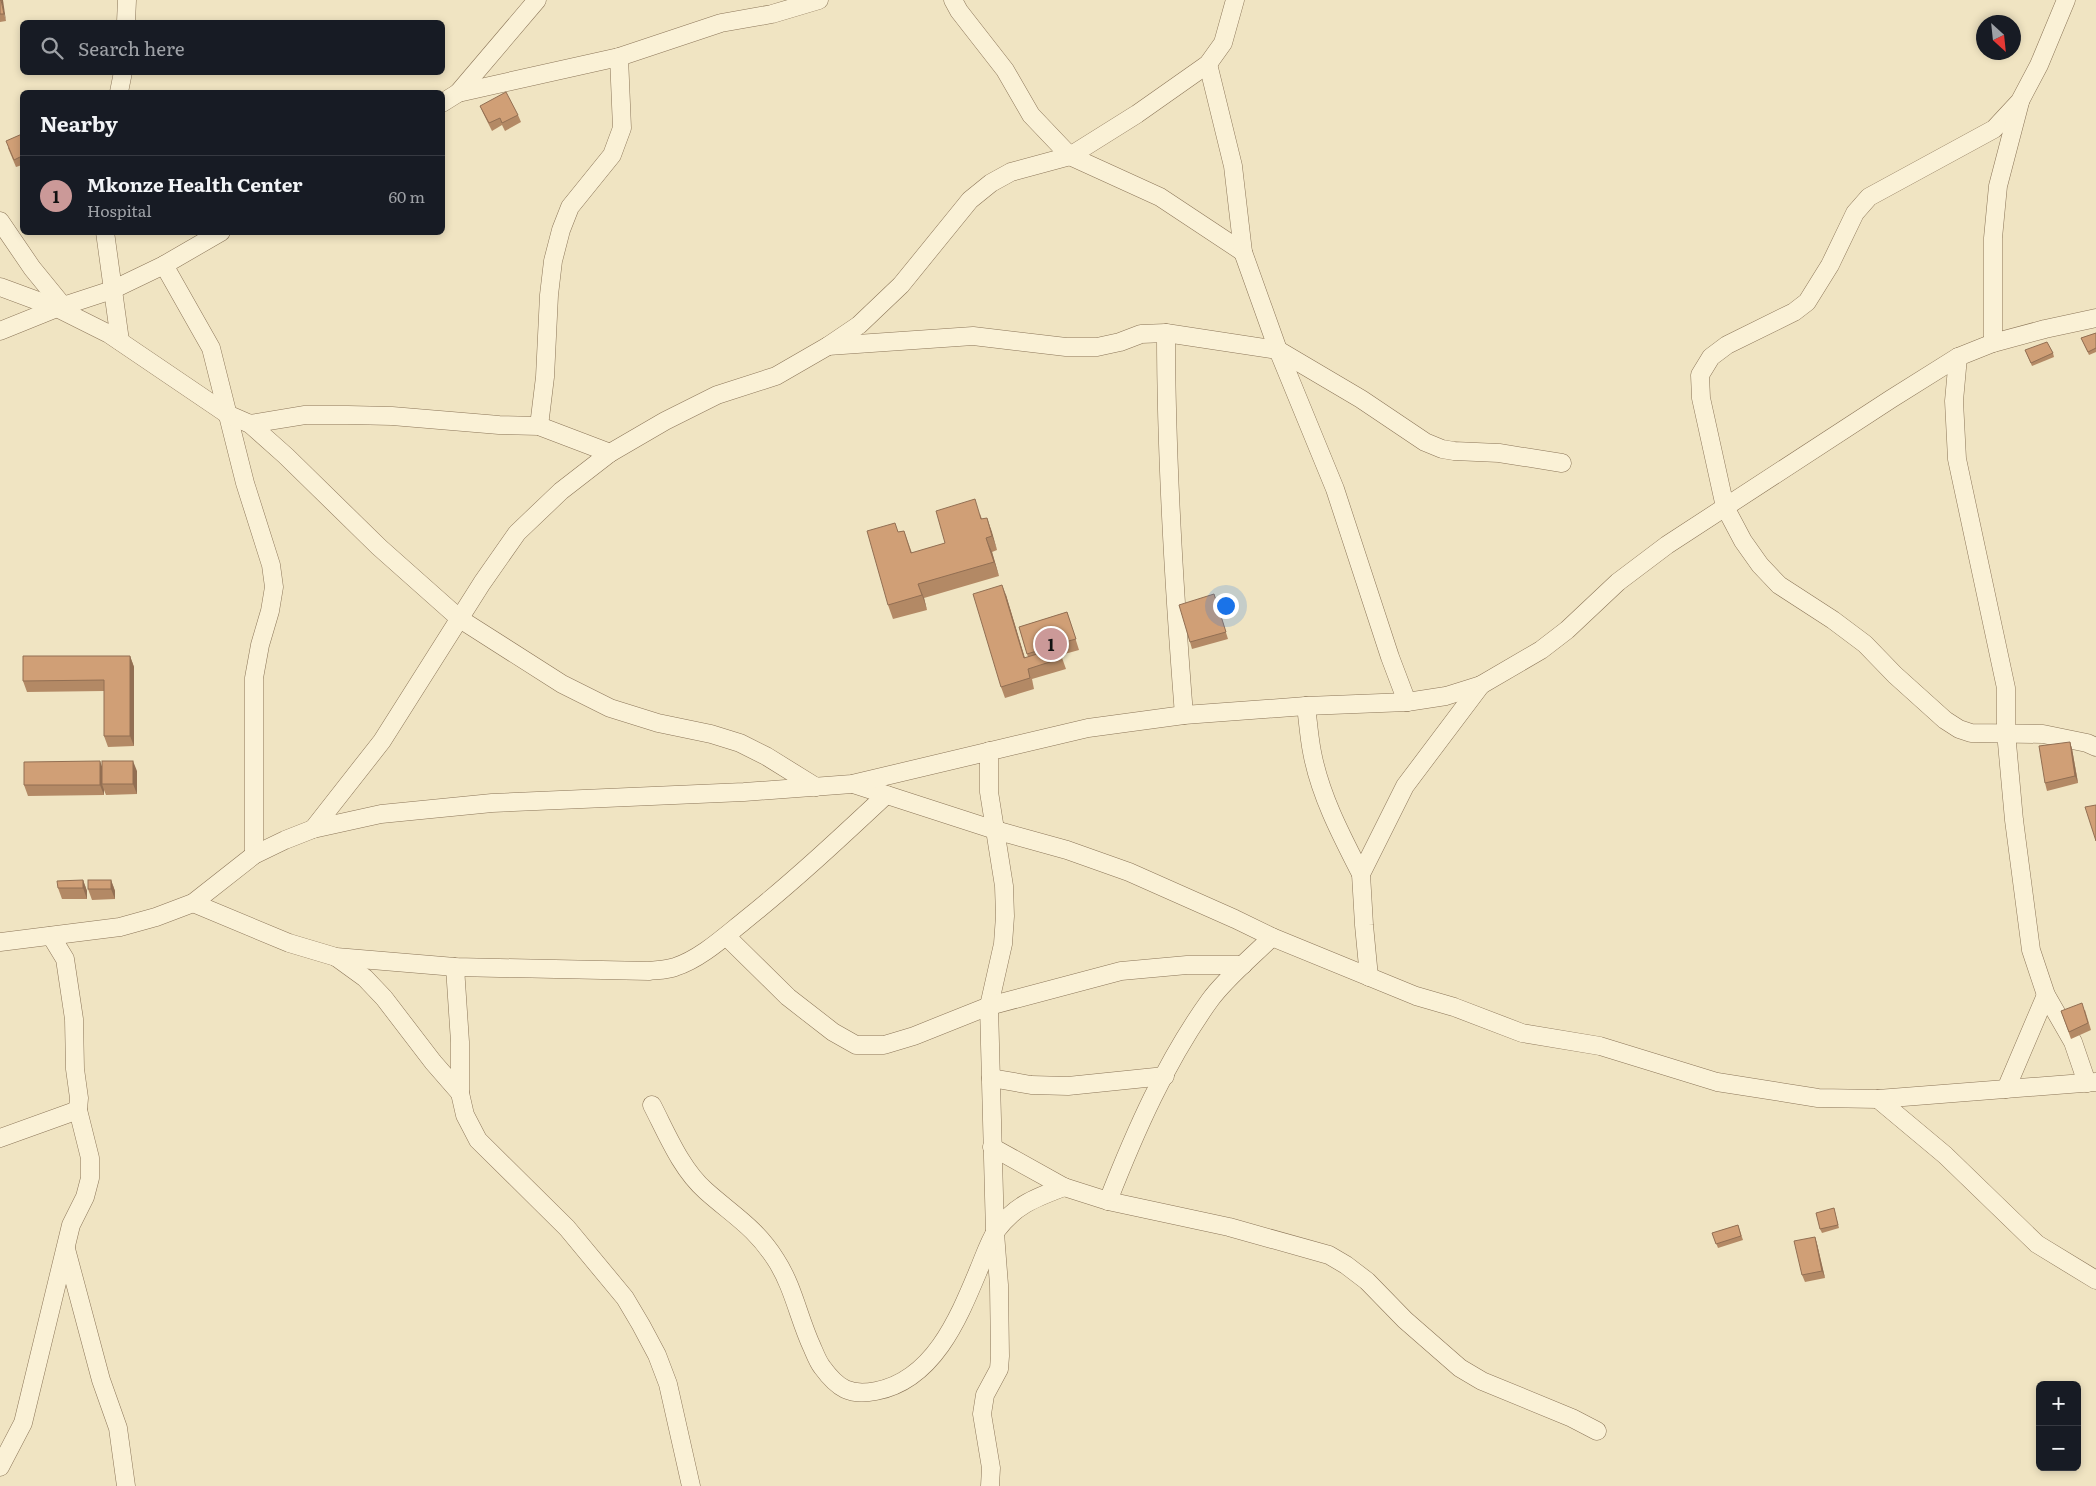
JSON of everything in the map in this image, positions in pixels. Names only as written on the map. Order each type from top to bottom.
[{"type":"street","points":[[126,20],[127,0]]},
{"type":"street","points":[[458,94],[537,0]]},
{"type":"street","points":[[445,101],[458,94],[619,57],[721,23],[772,14],[819,0]]},
{"type":"street","points":[[953,0],[1004,70],[1031,115],[1070,156],[1160,197],[1243,252]]},
{"type":"street","points":[[313,829],[382,741],[482,582],[517,533],[561,491],[610,453],[665,421],[717,395],[776,376],[828,346],[859,325],[901,285],[970,200],[991,183],[1011,172],[1070,156],[1137,114],[1208,64],[1222,43],[1235,0]]},
{"type":"street","points":[[2066,0],[2040,65],[2020,101],[1994,129],[1869,197],[1855,213],[1830,265],[1806,302],[1794,312],[1746,334],[1711,357],[1700,375],[1700,398],[1725,507],[1743,541],[1760,565],[1779,585],[1833,620],[1865,644],[1895,675],[1945,720],[1959,729],[1971,733],[2044,734],[2088,743],[2096,747]]},
{"type":"street","points":[[539,426],[545,377],[549,295],[553,261],[561,230],[570,207],[612,156],[622,128],[619,57]]},
{"type":"street","points":[[1208,64],[1233,166],[1243,252],[1278,350],[1335,489],[1390,657],[1408,702]]},
{"type":"street","points":[[119,90],[122,75]]},
{"type":"street","points":[[1992,343],[1993,238],[1998,186],[2020,101]]},
{"type":"street","points":[[0,221],[60,307]]},
{"type":"street","points":[[105,235],[120,341]]},
{"type":"street","points":[[0,331],[60,307],[112,290],[164,265],[216,235]]},
{"type":"street","points":[[164,265],[211,348],[245,483],[271,565],[274,587],[254,678],[254,855]]},
{"type":"street","points":[[0,287],[60,307],[120,341],[227,414],[250,424],[286,456],[379,547],[460,619],[562,684],[610,708],[658,723],[711,734],[740,743],[816,786]]},
{"type":"street","points":[[0,942],[120,927],[156,917],[193,903],[254,855],[313,829],[381,814],[492,803],[686,795],[852,784],[1088,728],[1184,714],[1408,702],[1446,696],[1481,685],[1541,650],[1567,630],[1618,582],[1667,545],[1958,357],[1992,343],[2045,328],[2096,318]]},
{"type":"street","points":[[828,346],[974,336],[1066,347],[1096,347],[1120,342],[1141,334],[1166,333],[1278,350],[1361,398],[1425,442],[1442,449],[1499,453],[1562,463]]},
{"type":"street","points":[[1166,333],[1166,388],[1174,572],[1184,714]]},
{"type":"street","points":[[852,784],[995,830],[1067,850],[1129,872],[1272,937],[1369,977],[1416,996],[1522,1033],[1600,1046],[1717,1082],[1818,1098],[1878,1100],[2091,1082],[2073,1042],[2046,995],[2032,950],[2014,820],[2006,732],[2006,688],[1957,459],[1954,401],[1958,357]]},
{"type":"street","points":[[250,424],[306,415],[322,415],[392,416],[499,425],[539,426],[610,453]]},
{"type":"street","points":[[1361,874],[1405,786],[1481,685]]},
{"type":"street","points":[[1306,706],[1312,752],[1321,789],[1361,874],[1369,977]]},
{"type":"street","points":[[989,750],[989,792],[1004,886],[1005,916],[1003,944],[990,1006],[992,1147],[999,1285],[1000,1356],[999,1368],[986,1395],[982,1414],[991,1468],[990,1486]]},
{"type":"street","points":[[193,903],[289,943],[336,957],[455,967],[649,971],[674,967],[693,958],[726,936],[817,859],[886,795]]},
{"type":"street","points":[[0,1466],[23,1423],[71,1225],[85,1197],[90,1178],[90,1158],[78,1110],[79,1098],[75,1069],[74,1019],[65,959],[51,936]]},
{"type":"street","points":[[726,936],[788,997],[833,1032],[856,1045],[884,1045],[914,1036],[990,1006],[1121,972],[1187,965],[1243,966]]},
{"type":"street","points":[[1108,1201],[1132,1139],[1165,1076],[1211,999],[1272,937]]},
{"type":"street","points":[[336,957],[365,978],[384,998],[460,1093]]},
{"type":"street","points":[[455,967],[460,1042],[460,1093],[465,1115],[478,1140],[567,1228],[625,1298],[642,1325],[657,1355],[668,1384],[691,1486]]},
{"type":"street","points":[[2006,1089],[2046,995]]},
{"type":"street","points":[[991,1078],[1031,1085],[1068,1086],[1165,1076]]},
{"type":"street","points":[[1878,1100],[1945,1155],[2037,1244],[2096,1280]]},
{"type":"street","points":[[652,1105],[690,1173],[706,1191],[753,1229],[776,1260],[785,1276],[806,1335],[821,1367],[843,1389],[859,1394],[886,1389],[915,1373],[940,1347],[961,1311],[995,1233],[1015,1210],[1033,1198],[1064,1187]]},
{"type":"street","points":[[0,1138],[78,1110]]},
{"type":"street","points":[[992,1147],[1064,1187],[1108,1201],[1229,1227],[1329,1255],[1367,1281],[1404,1320],[1460,1368],[1482,1381],[1514,1395],[1544,1405],[1597,1431]]},
{"type":"street","points":[[66,1248],[105,1393],[118,1428],[126,1486]]},
{"type":"building","points":[[1,0],[4,14],[0,14]]},
{"type":"building","points":[[506,92],[518,115],[502,123],[500,118],[489,123],[480,106]]},
{"type":"building","points":[[20,135],[20,157],[14,160],[6,141]]},
{"type":"building","points":[[2096,333],[2096,348],[2088,352],[2081,338]]},
{"type":"building","points":[[2047,342],[2053,353],[2031,363],[2025,350]]},
{"type":"building","points":[[975,499],[981,519],[987,518],[992,536],[986,538],[994,562],[918,584],[922,595],[888,605],[867,531],[895,523],[898,532],[904,531],[911,553],[945,543],[936,511]]},
{"type":"building","points":[[1002,585],[1024,658],[1047,651],[1046,648],[1027,654],[1019,627],[1067,612],[1076,639],[1057,644],[1062,658],[1028,669],[1030,678],[1001,687],[973,594]]},
{"type":"building","points":[[1214,594],[1226,632],[1190,642],[1179,605]]},
{"type":"building","points":[[23,656],[130,656],[130,736],[104,736],[104,680],[23,681]]},
{"type":"building","points":[[2070,742],[2075,776],[2045,783],[2039,746]]},
{"type":"building","points":[[100,761],[100,785],[24,785],[24,762]]},
{"type":"building","points":[[102,761],[133,761],[133,784],[102,784]]},
{"type":"building","points":[[2096,805],[2096,841],[2085,807]]},
{"type":"building","points":[[83,880],[83,888],[58,888],[57,881]]},
{"type":"building","points":[[88,880],[111,880],[111,889],[88,889]]},
{"type":"building","points":[[2082,1003],[2088,1023],[2069,1032],[2061,1011]]},
{"type":"building","points":[[1834,1208],[1838,1225],[1820,1229],[1816,1213]]},
{"type":"building","points":[[1738,1225],[1741,1236],[1716,1244],[1712,1233]]},
{"type":"building","points":[[1815,1237],[1822,1271],[1802,1275],[1794,1241]]},
{"type":"place","name":"Mkonze Health Center","points":[[1051,644]]}]
